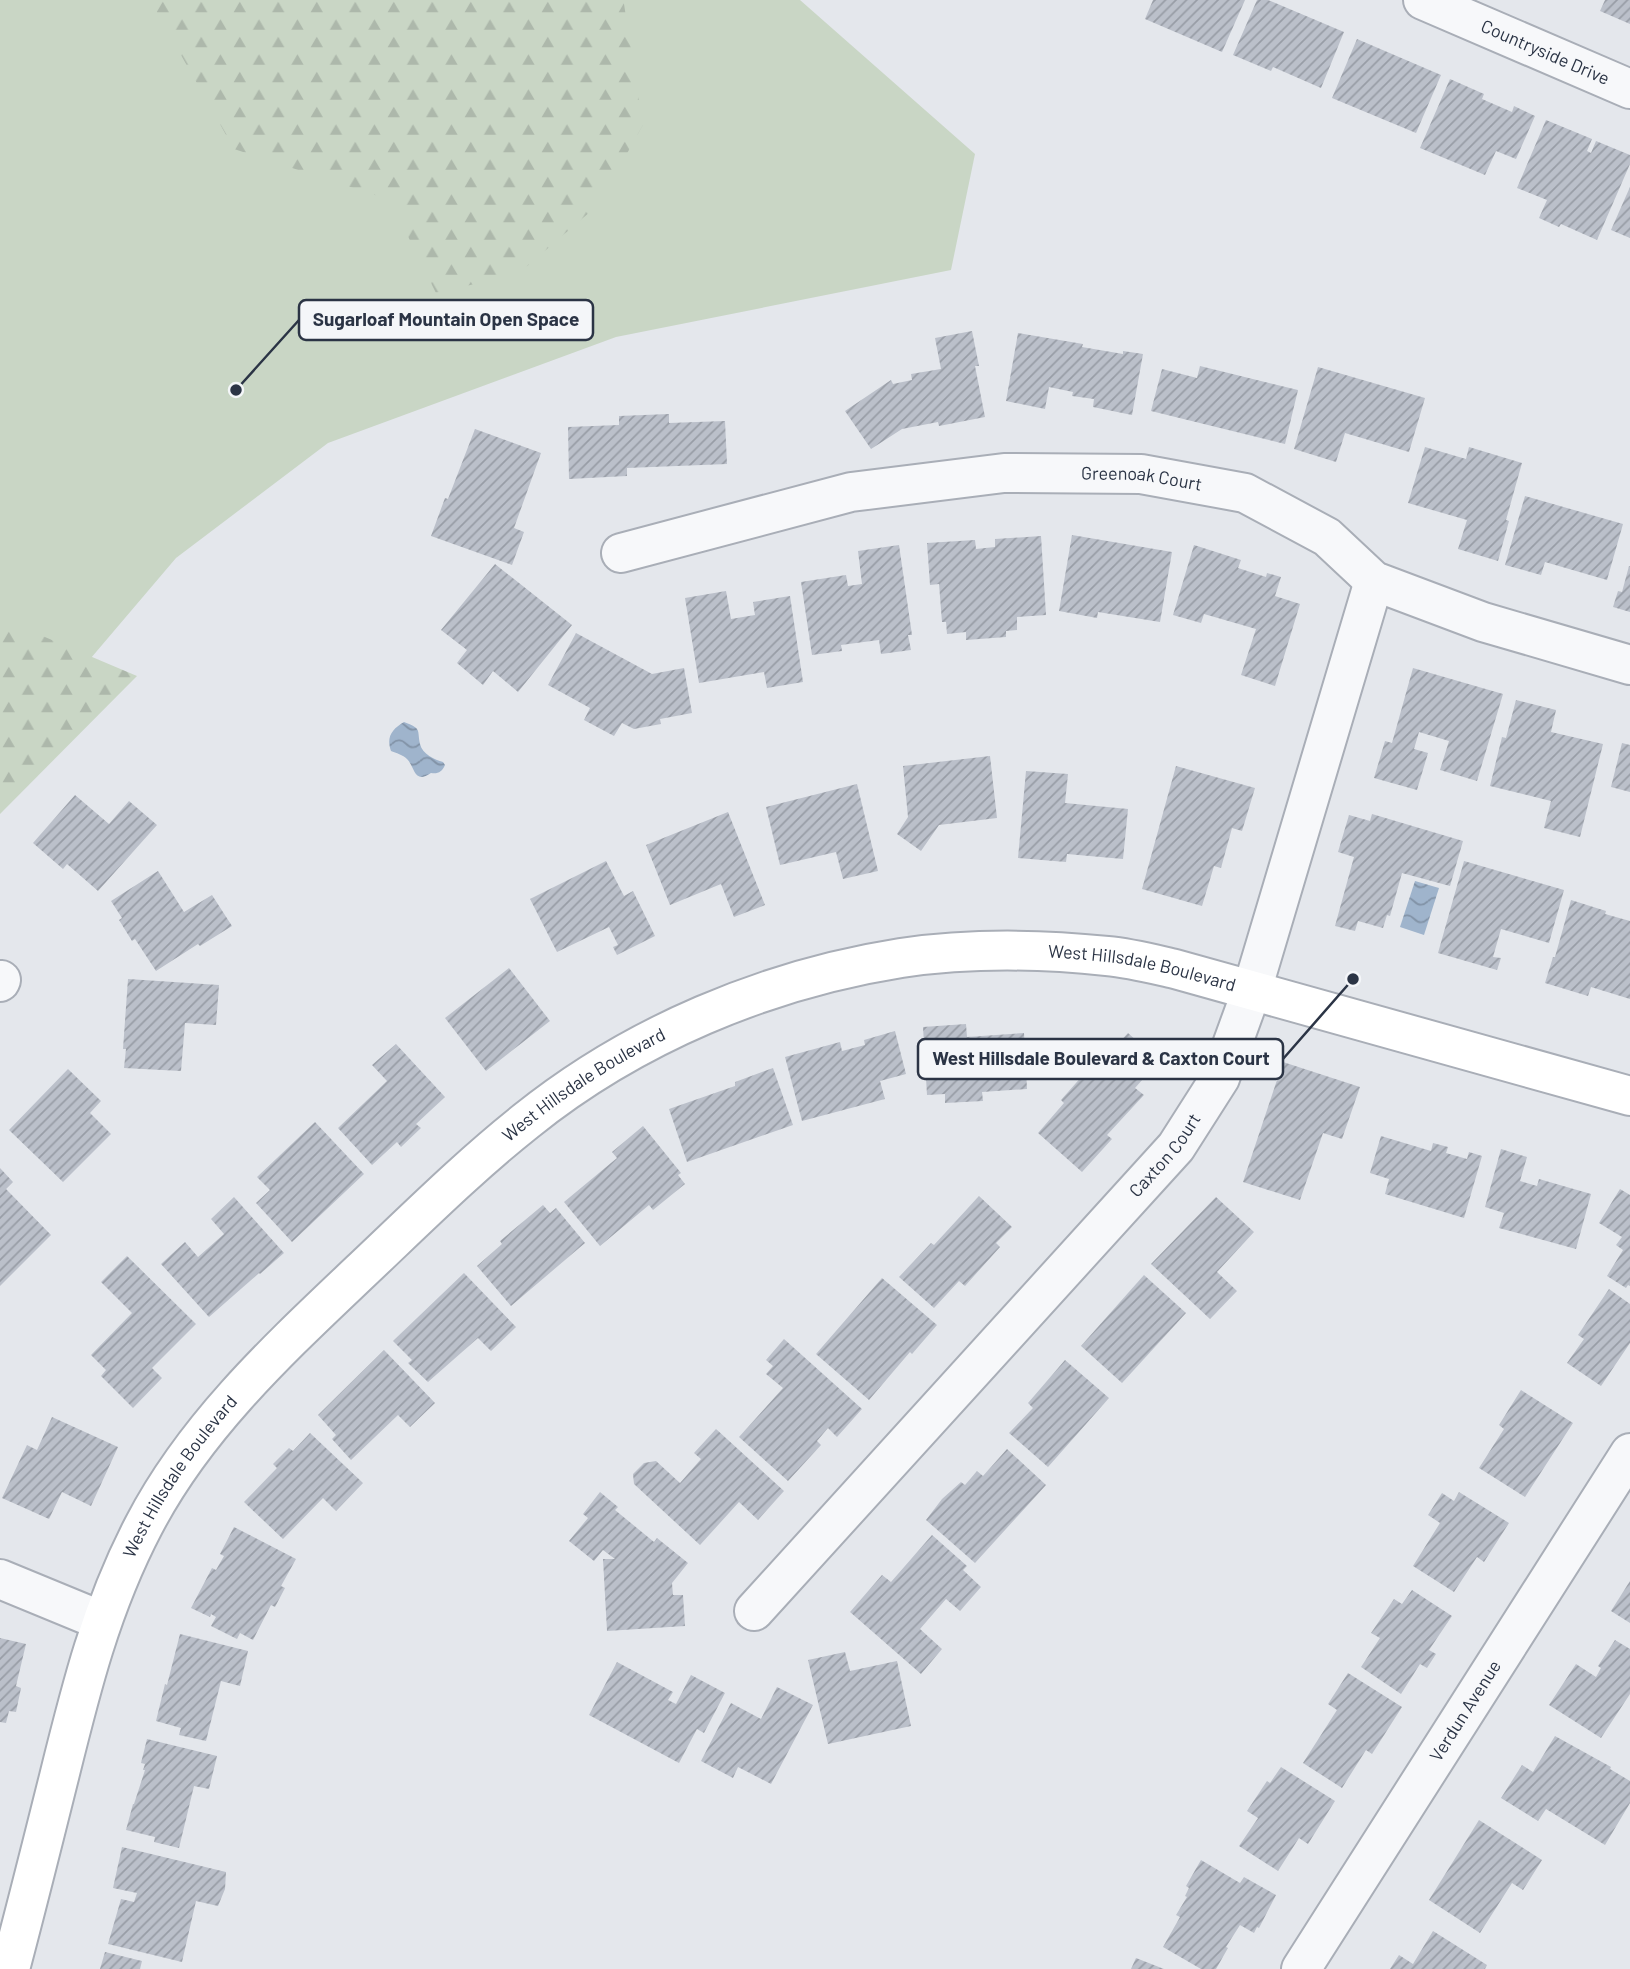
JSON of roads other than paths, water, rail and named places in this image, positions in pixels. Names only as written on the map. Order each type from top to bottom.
[{"type":"main road","name":"West Hillsdale Boulevard","points":[[10,1969],[85,1671],[123,1569],[139,1534],[171,1478],[234,1397],[276,1351],[471,1167],[529,1118],[589,1076],[648,1042],[709,1013],[772,989],[837,971],[903,958],[974,952],[1045,951],[1112,956],[1175,969],[1630,1096]]},
{"type":"street","name":"Countryside Drive","points":[[1423,0],[1630,89]]},
{"type":"street","name":"Greenoak Court","points":[[621,553],[851,492],[1004,473],[1141,474],[1245,493],[1327,537],[1374,581],[1483,622],[1630,665]]},
{"type":"street","name":"Caxton Court","points":[[754,1611],[1176,1147],[1220,1078],[1252,990],[1374,581]]},
{"type":"street","name":"Verdun Avenue","points":[[1301,1969],[1630,1452]]},
{"type":"street","points":[[0,1579],[102,1621]]},
{"type":"water","points":[[404,722],[418,730],[421,748],[426,754],[443,762],[445,765],[441,771],[418,776],[407,759],[391,751],[391,734]]},
{"type":"water","points":[[1415,881],[1439,888],[1424,935],[1400,927]]},
{"type":"place","name":"Sugarloaf Mountain Open Space","points":[[236,390]]},
{"type":"place","name":"West Hillsdale Boulevard & Caxton Court","points":[[1353,979]]}]
